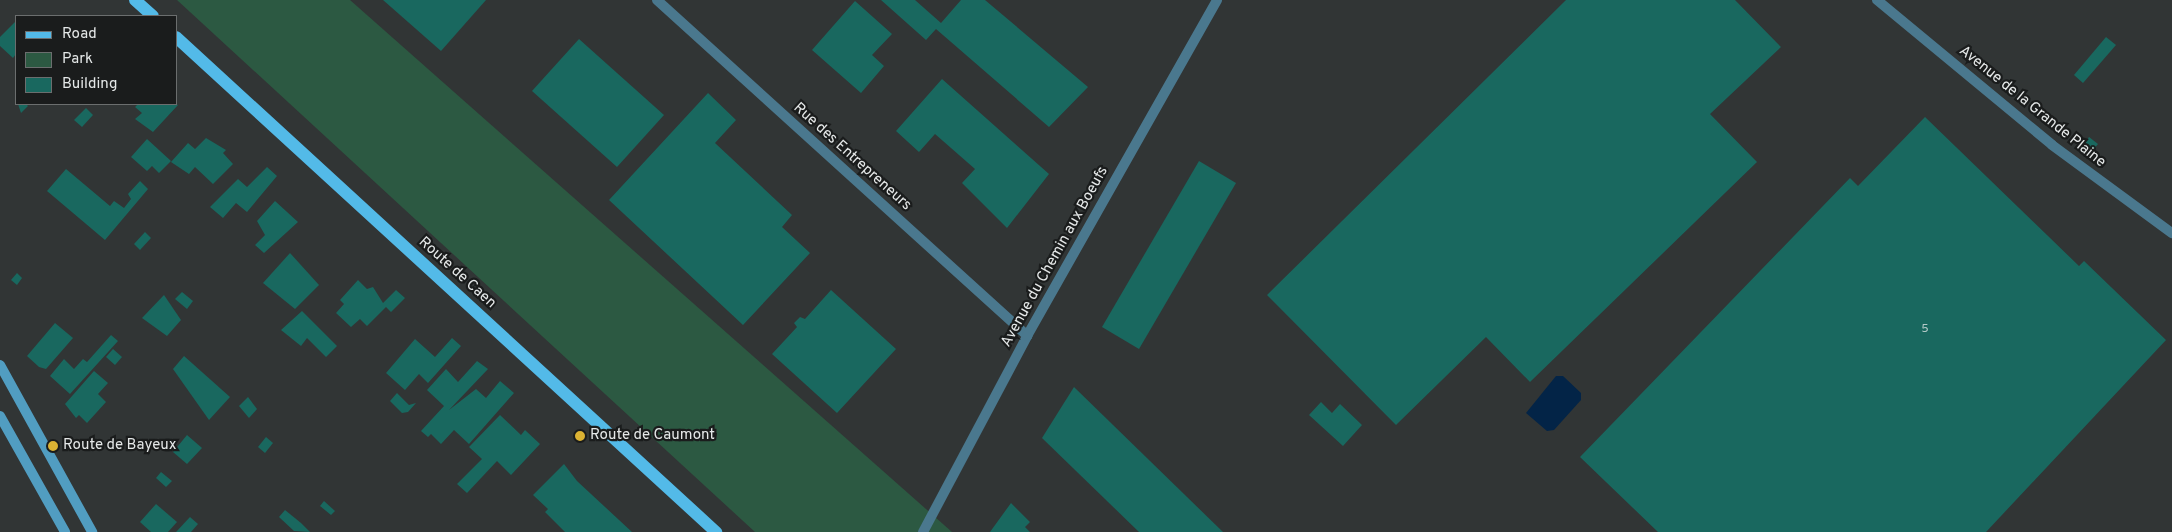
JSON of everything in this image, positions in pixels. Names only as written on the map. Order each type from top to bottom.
[{"type":"main road","points":[[135,0],[152,15]]},
{"type":"main road","name":"Route de Caen","points":[[178,40],[716,532]]},
{"type":"main road","points":[[0,365],[92,532]]},
{"type":"main road","points":[[0,416],[64,532]]},
{"type":"street","name":"Rue des Entrepreneurs","points":[[657,0],[1027,336]]},
{"type":"street","name":"Avenue du Chemin aux Boeufs","points":[[923,532],[1027,336],[1217,0]]},
{"type":"street","name":"Avenue de la Grande Plaine","points":[[1876,0],[2052,145],[2172,232]]},
{"type":"green space","points":[[177,0],[350,0],[952,532],[755,532]]},
{"type":"water","points":[[1556,376],[1563,376],[1581,393],[1581,400],[1554,430],[1547,431],[1526,413]]},
{"type":"building","points":[[383,0],[486,0],[441,51]]},
{"type":"building","points":[[881,0],[915,0],[941,23],[961,0],[985,0],[1088,87],[1049,127],[936,29],[926,40]]},
{"type":"building","points":[[1566,0],[1735,0],[1781,47],[1710,114],[1757,162],[1530,382],[1486,337],[1396,425],[1267,295]]},
{"type":"building","points":[[855,1],[892,34],[872,55],[884,66],[861,93],[812,50]]},
{"type":"building","points":[[15,22],[15,55],[13,58],[0,46],[0,37]]},
{"type":"building","points":[[2106,37],[2116,45],[2083,83],[2074,75]]},
{"type":"building","points":[[579,39],[664,115],[617,167],[532,91]]},
{"type":"building","points":[[942,79],[1049,174],[1007,228],[962,183],[975,169],[935,134],[919,152],[896,131]]},
{"type":"building","points":[[708,93],[736,120],[715,143],[792,215],[782,227],[810,253],[743,325],[609,200]]},
{"type":"building","points":[[18,105],[27,105],[28,106],[21,113]]},
{"type":"building","points":[[137,105],[178,105],[153,132],[135,119],[142,113],[135,107]]},
{"type":"building","points":[[86,108],[93,115],[82,127],[74,120]]},
{"type":"building","points":[[1925,117],[2079,266],[2084,261],[2166,340],[1986,532],[1658,532],[1580,457],[1850,178],[1858,186]]},
{"type":"building","points":[[2089,137],[2098,144],[2093,150],[2085,143]]},
{"type":"building","points":[[206,138],[226,150],[223,153],[233,164],[213,184],[195,167],[189,174],[171,162],[188,143],[195,149]]},
{"type":"building","points":[[147,139],[171,161],[159,173],[152,166],[147,171],[131,157]]},
{"type":"building","points":[[1199,161],[1236,183],[1139,349],[1102,327]]},
{"type":"building","points":[[267,167],[277,176],[247,212],[236,203],[223,218],[210,207],[238,179],[247,187]]},
{"type":"building","points":[[66,169],[110,206],[114,201],[124,208],[131,199],[128,194],[140,181],[148,189],[105,240],[47,191]]},
{"type":"building","points":[[275,201],[298,222],[264,253],[255,245],[265,235],[257,221]]},
{"type":"building","points":[[145,232],[151,238],[140,250],[134,244]]},
{"type":"building","points":[[290,253],[319,285],[295,309],[263,283]]},
{"type":"building","points":[[17,273],[22,278],[17,285],[11,280]]},
{"type":"building","points":[[358,280],[367,289],[373,287],[383,303],[396,290],[405,298],[391,312],[386,307],[367,326],[360,319],[351,327],[336,313],[344,304],[340,300]]},
{"type":"building","points":[[831,290],[896,349],[837,413],[772,354],[797,327],[794,323],[800,317],[805,319]]},
{"type":"building","points":[[182,292],[193,301],[187,309],[175,299]]},
{"type":"building","points":[[164,295],[181,320],[167,336],[142,318]]},
{"type":"building","points":[[302,311],[337,346],[326,357],[307,338],[301,346],[281,330]]},
{"type":"building","points":[[55,323],[73,338],[46,369],[39,367],[27,356]]},
{"type":"building","points":[[111,335],[118,341],[70,394],[50,376],[64,359],[74,369],[83,359],[87,362]]},
{"type":"building","points":[[452,338],[461,346],[428,383],[419,374],[405,390],[386,373],[415,339],[435,357]]},
{"type":"building","points":[[113,349],[122,357],[115,365],[106,357]]},
{"type":"building","points":[[184,356],[230,397],[209,420],[173,369]]},
{"type":"building","points":[[477,361],[488,369],[449,410],[476,389],[486,398],[500,381],[514,393],[469,444],[454,430],[441,444],[431,434],[428,437],[421,431],[444,406],[427,390],[446,369],[458,382]]},
{"type":"building","points":[[94,371],[108,383],[98,394],[106,402],[87,423],[79,415],[76,418],[65,404]]},
{"type":"building","points":[[1074,387],[1223,532],[1139,532],[1042,438]]},
{"type":"building","points":[[397,393],[409,405],[416,403],[408,412],[402,413],[390,401]]},
{"type":"building","points":[[248,397],[257,409],[249,418],[239,406]]},
{"type":"building","points":[[1321,402],[1332,413],[1340,404],[1362,425],[1343,446],[1309,415]]},
{"type":"building","points":[[500,415],[521,435],[525,430],[540,444],[511,475],[497,461],[467,493],[457,484],[482,459],[469,447]]},
{"type":"building","points":[[187,435],[202,448],[187,464],[173,452]]},
{"type":"building","points":[[266,437],[273,443],[265,453],[258,447]]},
{"type":"building","points":[[564,464],[577,481],[632,532],[565,532],[545,512],[548,509],[533,495]]},
{"type":"building","points":[[161,472],[172,481],[166,487],[156,478]]},
{"type":"building","points":[[324,501],[335,511],[331,515],[320,506]]},
{"type":"building","points":[[1011,503],[1030,522],[1025,527],[1030,532],[990,532]]},
{"type":"building","points":[[156,504],[177,522],[168,532],[151,532],[140,522]]},
{"type":"building","points":[[285,510],[310,532],[294,531],[279,517]]},
{"type":"building","points":[[190,517],[198,524],[191,532],[176,532]]},
{"type":"place","name":"Route de Caumont","points":[[580,436]]},
{"type":"place","name":"Route de Bayeux","points":[[53,446]]}]
